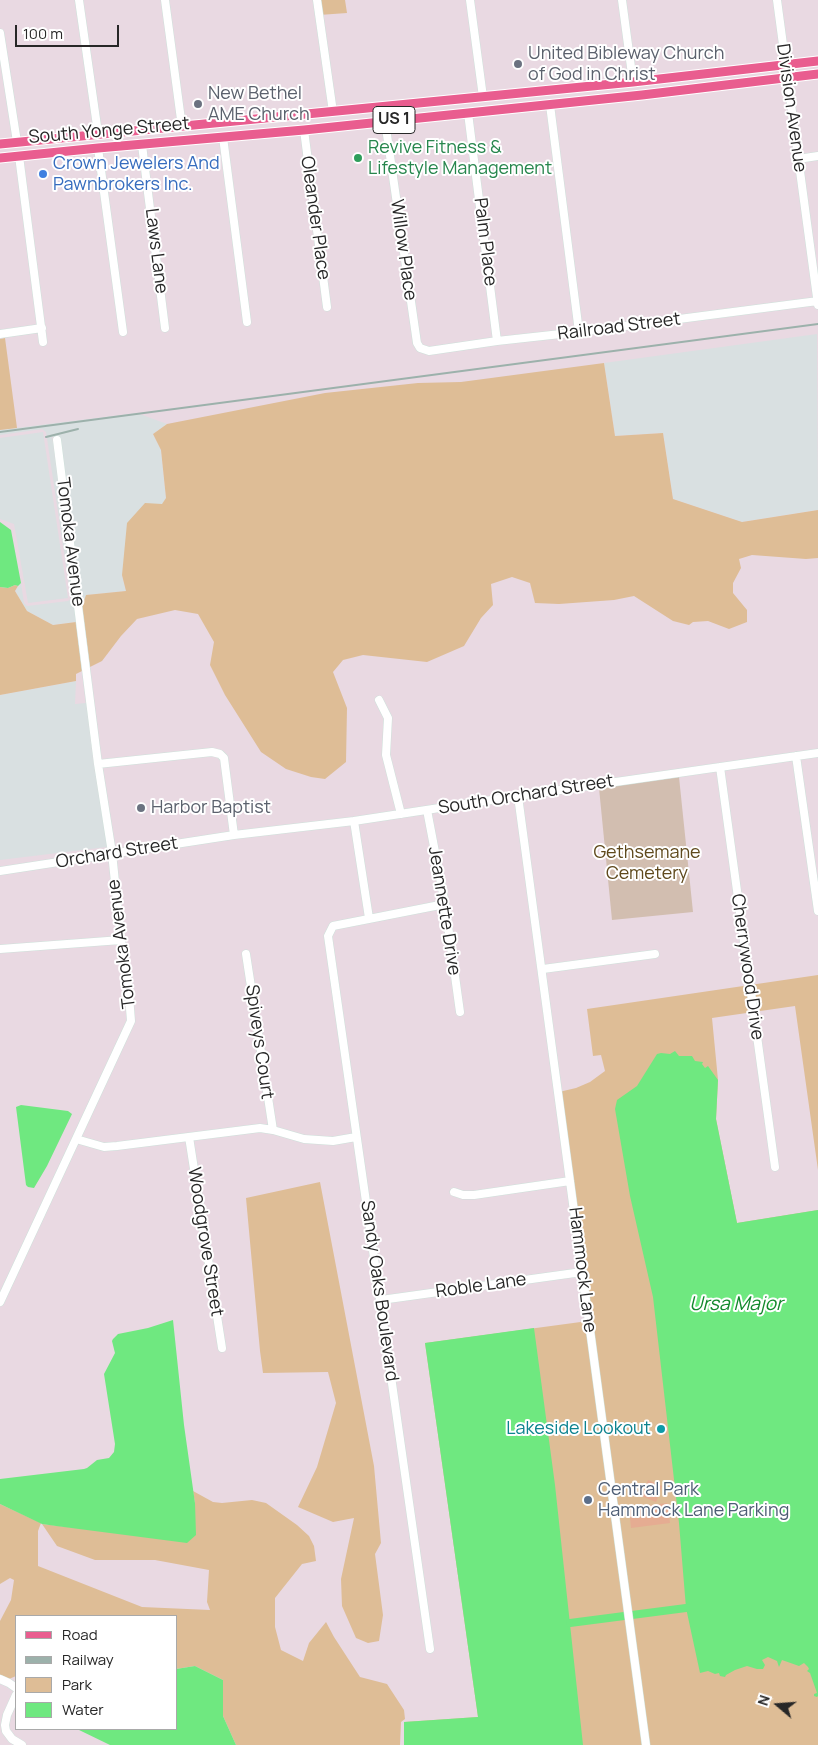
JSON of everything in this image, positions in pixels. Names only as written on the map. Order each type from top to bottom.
[{"type":"main road","name":"South Yonge Street","points":[[17,142],[484,98],[818,60]]},
{"type":"main road","name":"South Yonge Street","points":[[0,158],[468,113],[818,74]]},
{"type":"main road","points":[[550,104],[557,96],[568,89]]},
{"type":"main road","points":[[307,129],[325,122],[333,112]]},
{"type":"main road","points":[[19,156],[28,147],[71,140],[77,136]]},
{"type":"main road","name":"US 1","points":[[0,144],[17,142]]},
{"type":"street","points":[[79,0],[98,133]]},
{"type":"street","points":[[165,0],[182,127]]},
{"type":"street","points":[[317,0],[333,112]]},
{"type":"street","points":[[470,0],[484,98]]},
{"type":"street","points":[[622,0],[633,82]]},
{"type":"street","name":"Division Avenue","points":[[777,0],[798,159],[814,243],[818,305]]},
{"type":"street","points":[[0,33],[17,142]]},
{"type":"street","points":[[550,104],[580,332]]},
{"type":"street","name":"Palm Place","points":[[468,113],[497,341]]},
{"type":"street","name":"Willow Place","points":[[385,121],[417,343],[420,348]]},
{"type":"street","name":"Oleander Place","points":[[307,129],[327,307]]},
{"type":"street","points":[[223,137],[247,322]]},
{"type":"street","name":"Laws Lane","points":[[142,145],[166,328]]},
{"type":"street","points":[[98,148],[123,332]]},
{"type":"street","points":[[19,156],[43,342]]},
{"type":"street","points":[[798,159],[818,156]]},
{"type":"street","name":"Railroad Street","points":[[420,348],[429,351],[818,301]]},
{"type":"street","points":[[0,334],[42,328]]},
{"type":"street","name":"Tomoka Avenue","points":[[0,1302],[131,1021],[112,853],[98,764],[57,440]]},
{"type":"street","points":[[379,700],[388,718],[386,755],[401,814]]},
{"type":"street","points":[[98,764],[212,752],[220,754],[224,758],[234,835]]},
{"type":"street","name":"South Orchard Street","points":[[234,835],[354,821],[818,753]]},
{"type":"street","points":[[796,756],[818,911]]},
{"type":"street","name":"Cherrywood Drive","points":[[720,767],[775,1167]]},
{"type":"street","name":"Hammock Lane","points":[[518,796],[543,970],[646,1745]]},
{"type":"street","name":"Jeannette Drive","points":[[427,810],[445,904],[460,1012]]},
{"type":"street","points":[[354,821],[369,918],[445,904]]},
{"type":"street","name":"Orchard Street","points":[[0,871],[234,835]]},
{"type":"street","name":"Sandy Oaks Boulevard","points":[[369,918],[333,926],[329,933],[329,946],[430,1649]]},
{"type":"street","points":[[0,949],[122,940]]},
{"type":"street","name":"Spiveys Court","points":[[246,954],[273,1130]]},
{"type":"street","points":[[543,970],[655,954]]},
{"type":"street","points":[[76,1138],[104,1147],[260,1128],[304,1139],[332,1141],[356,1137]]},
{"type":"street","name":"Woodgrove Street","points":[[189,1137],[222,1348]]},
{"type":"street","points":[[454,1192],[463,1195],[474,1195],[570,1181]]},
{"type":"street","name":"Roble Lane","points":[[380,1300],[582,1272]]},
{"type":"street","points":[[0,1679],[15,1687]]},
{"type":"street","points":[[15,1697],[7,1715],[5,1725],[6,1731],[12,1739],[22,1745]]},
{"type":"shaded area","points":[[817,334],[818,510],[742,522],[673,499],[663,433],[615,436],[604,363]]},
{"type":"shaded area","points":[[137,413],[167,424],[153,434],[161,450],[166,498],[122,575],[126,591],[87,595],[82,607],[60,437],[52,437],[76,622],[53,625],[27,611],[15,591],[21,583],[24,603],[27,606],[68,601],[71,599],[46,432],[42,429],[0,435],[0,430]]},
{"type":"shaded area","points":[[43,432],[68,598],[28,603],[14,524],[0,519],[0,438]]},
{"type":"shaded area","points":[[76,681],[75,704],[86,703],[93,762],[107,847],[0,860],[0,695]]},
{"type":"shaded area","points":[[648,1480],[662,1486],[656,1502],[641,1496]]},
{"type":"shaded area","points":[[667,1503],[670,1523],[631,1528],[629,1508]]},
{"type":"green space","points":[[317,0],[345,0],[347,13],[319,15]]},
{"type":"green space","points":[[5,338],[17,428],[0,430],[0,339]]},
{"type":"green space","points":[[604,363],[615,436],[663,433],[673,499],[742,522],[818,510],[818,558],[806,559],[752,555],[739,559],[741,568],[733,583],[733,593],[747,610],[747,622],[729,629],[708,621],[693,622],[689,625],[673,621],[634,596],[614,600],[559,604],[535,603],[530,583],[512,577],[491,584],[493,605],[481,618],[464,646],[427,662],[363,655],[343,660],[333,672],[347,708],[346,762],[325,779],[311,777],[286,769],[261,752],[225,695],[210,665],[214,642],[198,614],[175,610],[137,619],[102,661],[90,667],[82,607],[86,595],[126,591],[122,575],[127,523],[145,503],[162,504],[166,498],[161,450],[153,434],[167,424],[325,393],[418,383],[461,382]]},
{"type":"green space","points":[[15,585],[18,586],[15,591],[27,611],[53,625],[76,622],[82,671],[76,674],[76,681],[0,695],[0,587],[8,588]]},
{"type":"green space","name":"Gethsemane Cemetery","points":[[679,777],[693,912],[612,920],[599,788]]},
{"type":"green space","points":[[818,975],[818,1170],[795,1006],[712,1018],[718,1080],[716,1119],[737,1223],[818,1210],[818,1745],[404,1745],[404,1722],[478,1717],[425,1343],[588,1321],[559,1092],[590,1082],[605,1071],[601,1055],[593,1056],[587,1009]]},
{"type":"green space","points":[[320,1182],[374,1466],[381,1543],[375,1554],[383,1615],[379,1641],[368,1643],[356,1638],[342,1606],[341,1579],[354,1518],[333,1522],[298,1507],[317,1467],[336,1403],[328,1372],[263,1373],[260,1351],[246,1198]]},
{"type":"green space","points":[[193,1491],[213,1502],[252,1500],[266,1503],[309,1536],[314,1546],[316,1561],[302,1564],[275,1598],[275,1627],[281,1650],[303,1661],[309,1643],[326,1622],[360,1677],[387,1684],[404,1710],[405,1719],[401,1722],[400,1745],[236,1745],[223,1716],[223,1680],[195,1666],[178,1669],[178,1615],[15,1615],[15,1676],[9,1679],[0,1676],[0,1621],[11,1600],[14,1580],[10,1578],[0,1584],[0,1504],[41,1523],[38,1531],[38,1566],[142,1607],[210,1610],[207,1602],[209,1570],[155,1560],[95,1560],[57,1546],[42,1524],[77,1528],[195,1503]]},
{"type":"water","points":[[0,522],[11,530],[21,583],[18,586],[15,585],[8,588],[0,587]]},
{"type":"water","name":"Ursa Major","points":[[675,1051],[679,1056],[692,1056],[695,1061],[703,1062],[702,1064],[705,1068],[708,1066],[718,1080],[716,1119],[737,1223],[818,1210],[817,1697],[814,1696],[817,1693],[810,1673],[807,1671],[809,1669],[804,1663],[799,1666],[782,1660],[779,1667],[777,1661],[768,1657],[762,1660],[765,1665],[763,1669],[747,1666],[735,1670],[725,1677],[720,1676],[719,1673],[715,1674],[708,1671],[700,1673],[686,1608],[679,1523],[653,1297],[630,1196],[615,1109],[617,1100],[637,1086],[657,1054],[670,1054]]},
{"type":"water","points":[[21,1105],[68,1111],[72,1114],[47,1166],[34,1188],[26,1185],[16,1107]]},
{"type":"water","points":[[173,1320],[184,1425],[195,1503],[196,1535],[187,1543],[42,1524],[0,1504],[0,1479],[84,1469],[97,1460],[109,1458],[114,1452],[115,1444],[104,1374],[115,1353],[112,1341],[118,1334],[148,1328]]},
{"type":"water","points":[[534,1328],[555,1485],[583,1745],[404,1745],[404,1722],[478,1717],[425,1343]]},
{"type":"water","points":[[195,1666],[223,1680],[223,1716],[236,1745],[110,1745],[79,1730],[178,1730],[178,1669]]},
{"type":"waterway","points":[[570,1623],[686,1608]]},
{"type":"railway","points":[[0,432],[818,324]]},
{"type":"railway","points":[[46,437],[78,429]]},
{"type":"place","name":"United Bibleway Church of God in Christ","points":[[518,64]]},
{"type":"place","name":"New Bethel AME Church","points":[[198,104]]},
{"type":"place","name":"Revive Fitness & Lifestyle Management","points":[[358,158]]},
{"type":"place","name":"Crown Jewelers And Pawnbrokers Inc.","points":[[43,174]]},
{"type":"place","name":"Harbor Baptist","points":[[141,808]]},
{"type":"place","name":"Lakeside Lookout","points":[[661,1429]]},
{"type":"place","name":"Central Park Hammock Lane Parking","points":[[588,1500]]}]
